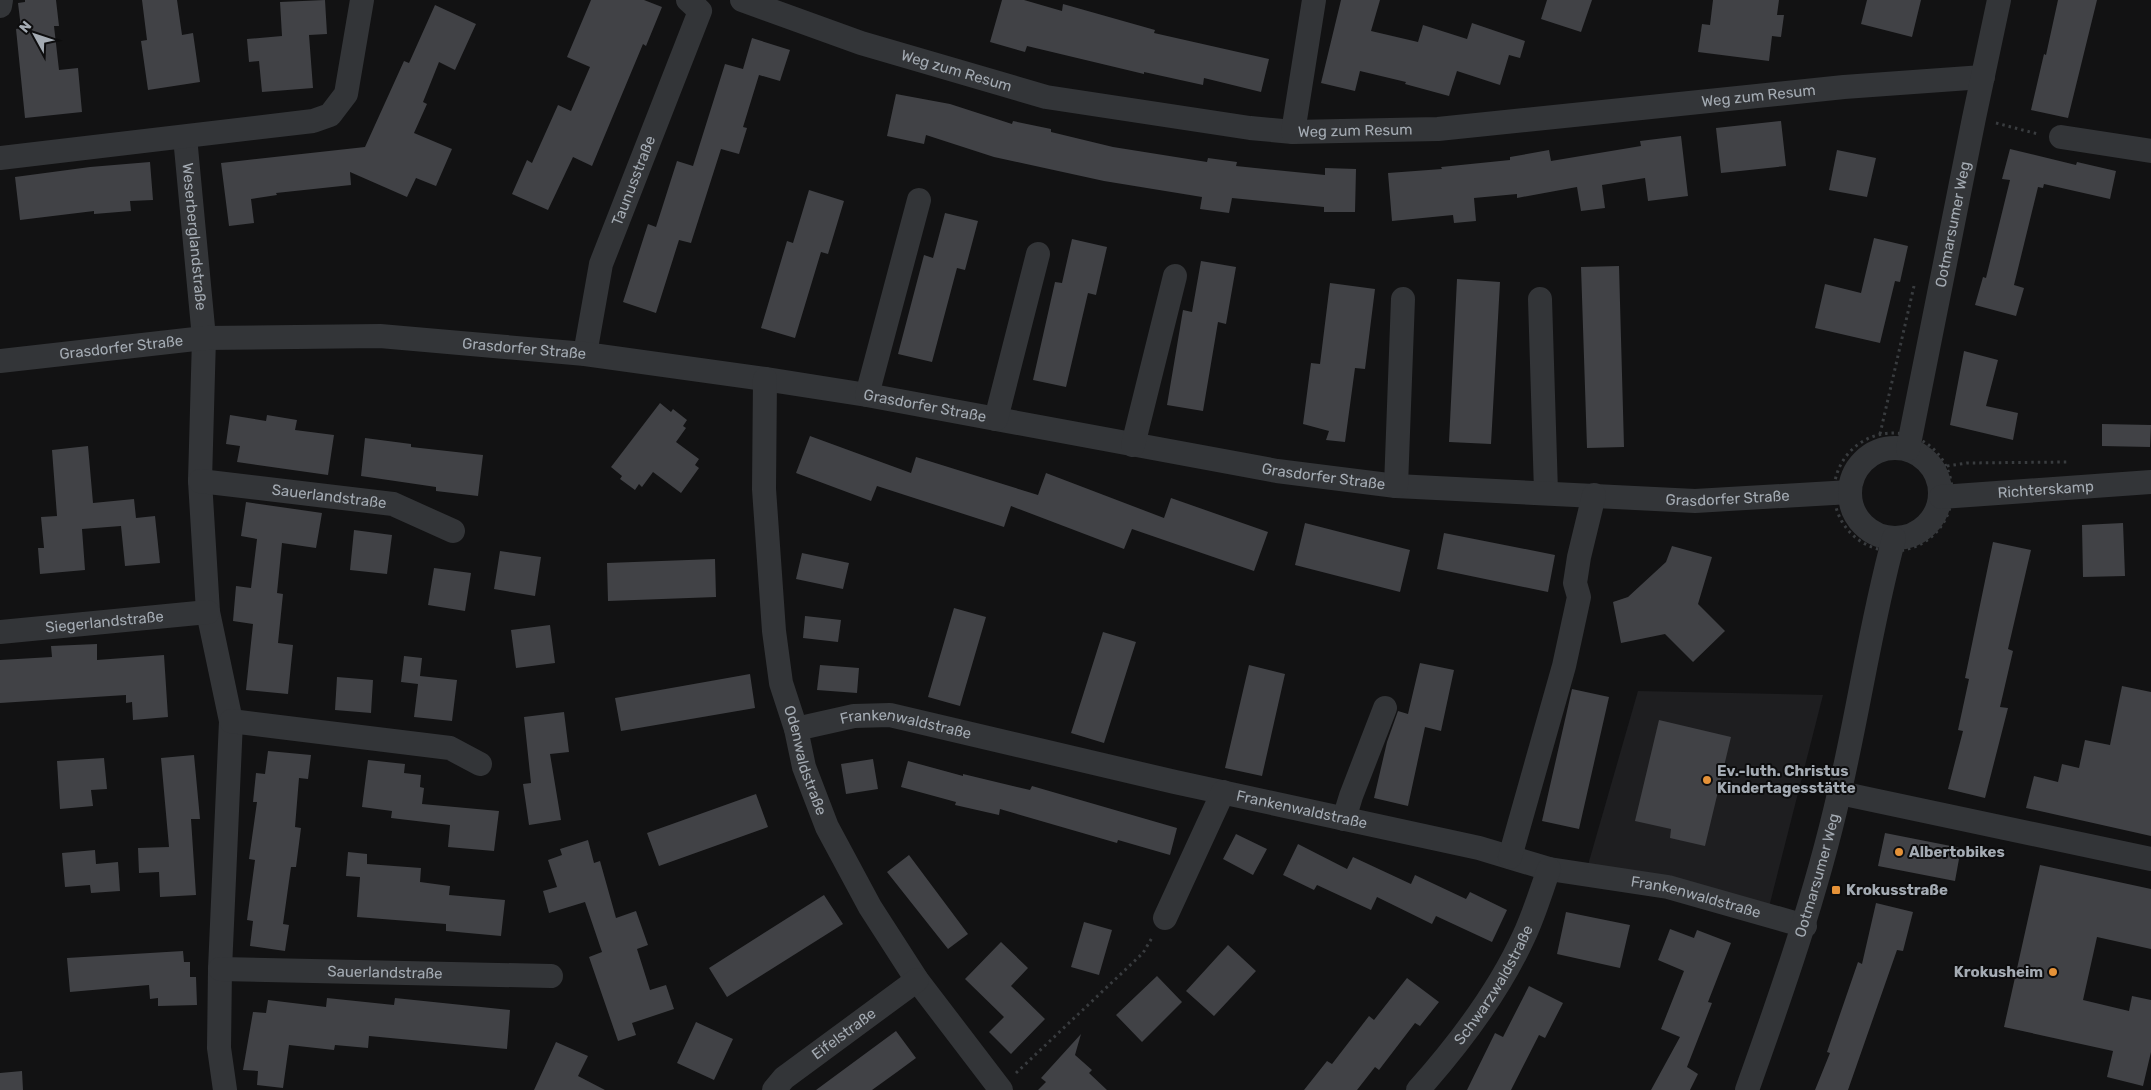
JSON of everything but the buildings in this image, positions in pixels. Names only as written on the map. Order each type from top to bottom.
[{"type":"street","points":[[0,6],[1,0]]},
{"type":"street","points":[[0,158],[313,121],[330,115],[346,94],[362,0]]},
{"type":"street","name":"Weg zum Resum","points":[[742,0],[861,43],[1046,97],[1250,128],[1293,132],[1438,128],[1844,87],[1983,77]]},
{"type":"street","points":[[1293,132],[1314,0]]},
{"type":"street","name":"Ootmarsumer Weg","points":[[1909,442],[1974,118],[2000,0]]},
{"type":"street","name":"Taunusstraße","points":[[585,354],[601,264],[694,6]]},
{"type":"street","name":"Weserberglandstraße","points":[[185,137],[204,338]]},
{"type":"street","points":[[2061,137],[2151,151]]},
{"type":"street","points":[[867,395],[919,200]]},
{"type":"street","points":[[996,419],[1038,254]]},
{"type":"street","points":[[1133,444],[1175,276]]},
{"type":"street","points":[[1396,486],[1403,299]]},
{"type":"street","points":[[1540,299],[1546,492]]},
{"type":"street","name":"Grasdorfer Straße","points":[[0,361],[204,338],[380,336],[585,354],[765,379],[867,395],[1277,471],[1396,486],[1546,492],[1695,502],[1842,493]]},
{"type":"street","points":[[204,338],[200,481],[208,612],[231,721],[220,969],[220,1048],[225,1090]]},
{"type":"street","name":"Odenwaldstraße","points":[[765,379],[764,489],[767,556],[782,683],[796,728],[804,767],[827,827],[870,907],[917,980],[1000,1089]]},
{"type":"street","points":[[1909,442],[1929,462],[1947,497],[1925,527],[1892,545],[1863,524],[1842,493],[1862,462],[1876,452],[1909,442]]},
{"type":"street","name":"Sauerlandstraße","points":[[200,481],[393,504],[453,531]]},
{"type":"street","name":"Richterskamp","points":[[1947,497],[2151,482]]},
{"type":"street","points":[[1510,857],[1564,666],[1579,597],[1575,582],[1579,558],[1594,495]]},
{"type":"street","name":"Ootmarsumer Weg","points":[[1747,1090],[1805,926],[1840,793],[1860,688],[1892,545]]},
{"type":"street","name":"Siegerlandstraße","points":[[0,632],[208,612]]},
{"type":"street","points":[[1344,819],[1385,708]]},
{"type":"street","name":"Frankenwaldstraße","points":[[796,728],[854,716],[890,715],[1223,792],[1478,848],[1549,868],[1668,887],[1805,926]]},
{"type":"street","points":[[231,721],[450,748],[480,764]]},
{"type":"street","points":[[1165,918],[1223,792]]},
{"type":"street","points":[[1840,793],[2151,858]]},
{"type":"street","name":"Schwarzwaldstraße","points":[[1418,1090],[1448,1056],[1500,980],[1523,937],[1549,868]]},
{"type":"street","name":"Sauerlandstraße","points":[[220,969],[551,976]]},
{"type":"street","name":"Eifelstraße","points":[[774,1090],[784,1078],[917,980]]},
{"type":"path","points":[[1974,118],[2035,134],[2061,137]]},
{"type":"path","points":[[1895,432],[1909,442],[1929,444],[1940,454],[1947,466],[1952,481],[1947,497],[1945,522],[1931,538],[1912,549],[1892,545],[1866,545],[1850,534],[1839,518],[1842,493],[1835,477],[1841,462],[1852,449],[1865,440],[1880,434],[1895,432]]},
{"type":"path","points":[[1947,466],[1966,463],[2073,462]]},
{"type":"path","points":[[1000,1089],[1143,953],[1165,918]]},
{"type":"shaded area","name":"Ev.-luth. Christus Kindertagesstätte","points":[[1638,691],[1823,695],[1769,907],[1588,865]]},
{"type":"place","name":"Ev.-luth. Christus Kindertagesstätte","points":[[1707,780]]},
{"type":"place","name":"Albertobikes","points":[[1899,852]]},
{"type":"place","name":"Krokusstraße","points":[[1836,890]]},
{"type":"place","name":"Krokusheim","points":[[2053,972]]}]
